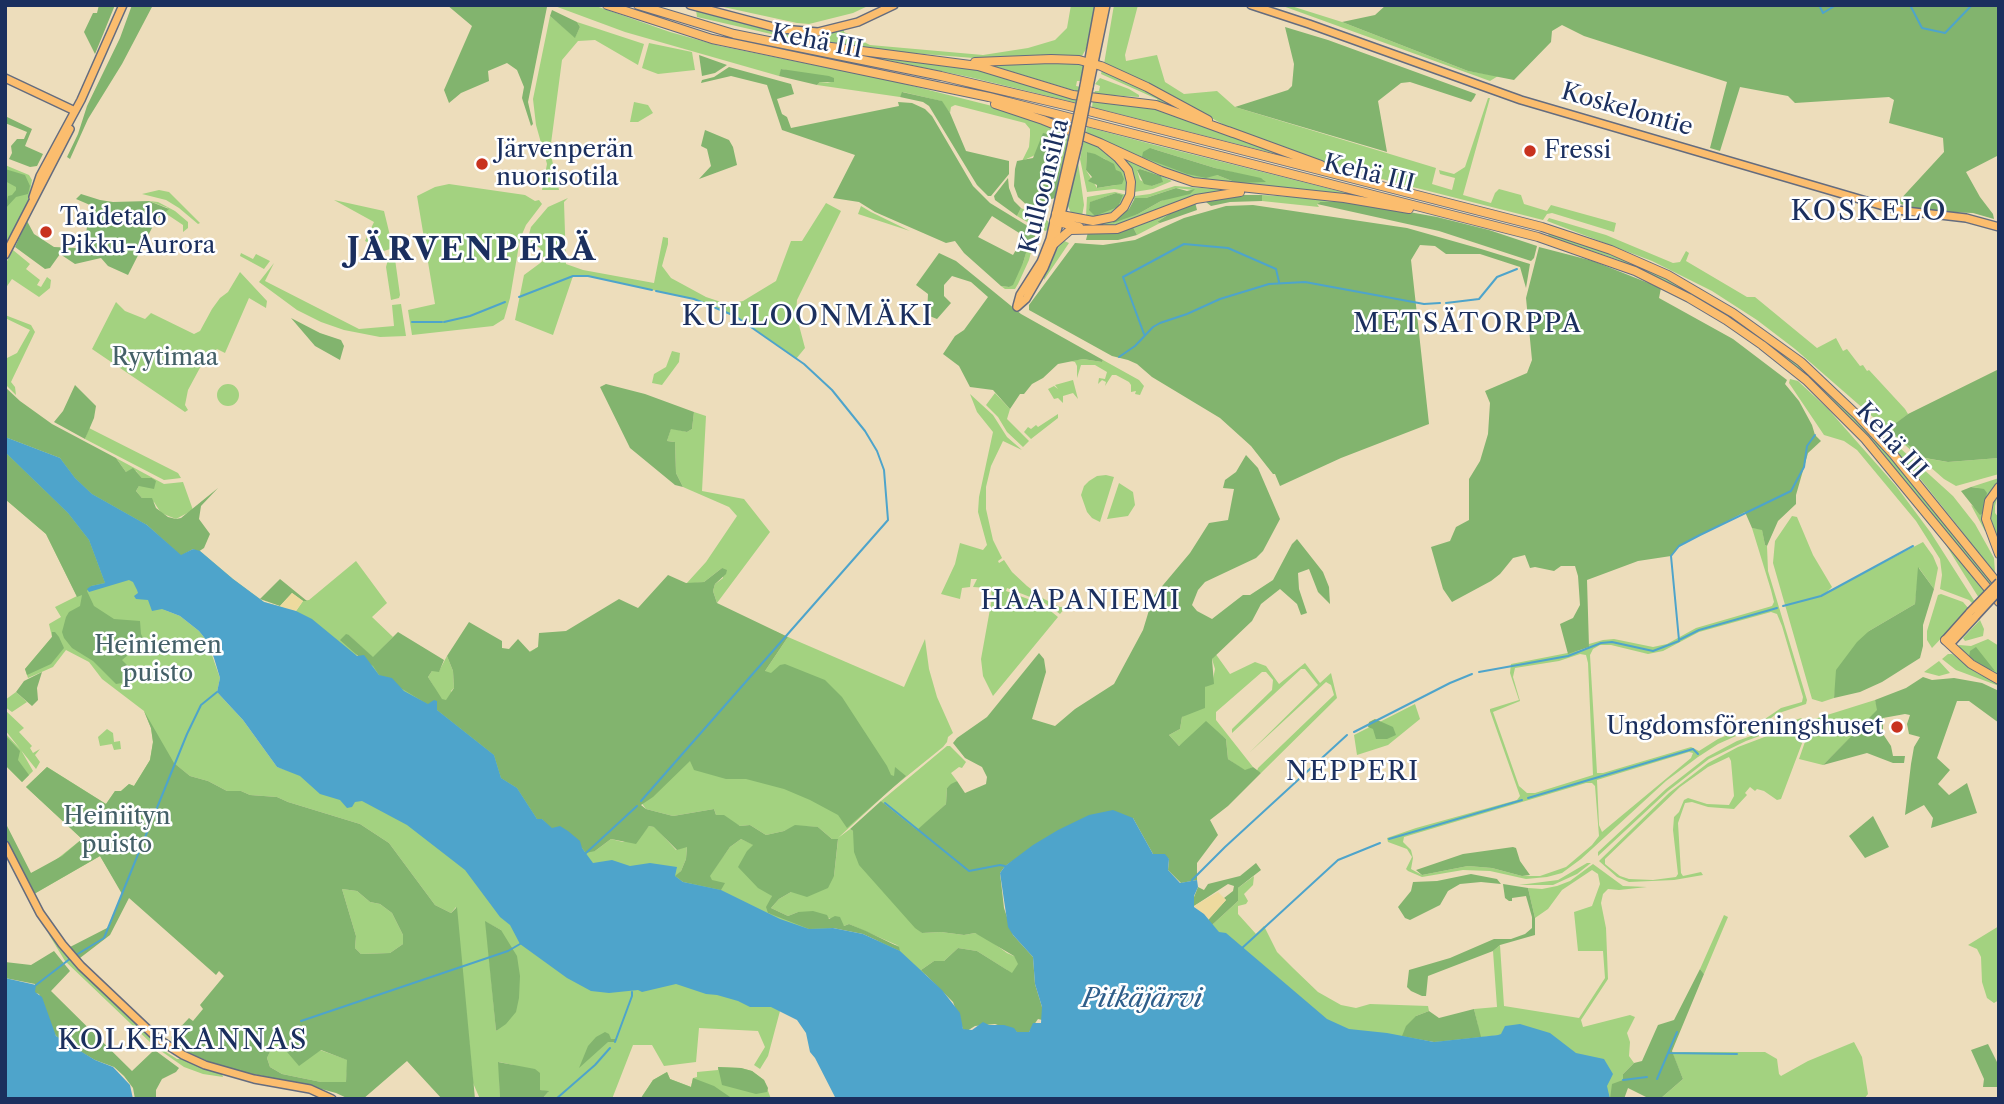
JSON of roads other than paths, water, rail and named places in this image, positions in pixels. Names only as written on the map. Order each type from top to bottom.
[{"type":"highway","name":"Kehä III","points":[[607,5],[712,40],[963,92],[1538,237],[1607,260],[1689,298],[1762,345],[1805,380],[1865,439],[1999,601]]},
{"type":"highway","name":"Kehä III","points":[[638,5],[689,22],[768,41],[1023,94],[1578,237],[1658,271],[1733,313],[1801,362],[1857,415],[1893,454],[1999,583]]},
{"type":"highway","points":[[768,41],[940,60],[1005,73],[1073,95],[1157,105],[1288,154],[1353,174],[1366,182]]},
{"type":"highway","points":[[940,60],[1006,62],[1061,59],[1091,63],[1147,87],[1233,133]]},
{"type":"highway","points":[[963,92],[976,99],[1043,120],[1140,163],[1186,180],[1439,212]]},
{"type":"highway","points":[[1058,218],[1105,220],[1117,215],[1128,201],[1131,182],[1123,163],[1100,143]]},
{"type":"highway","points":[[1054,244],[1070,230],[1125,227],[1196,199],[1261,190]]},
{"type":"highway","points":[[1058,218],[1091,230]]},
{"type":"highway","points":[[1999,487],[1989,501],[1986,519],[1999,554]]},
{"type":"highway","points":[[1947,642],[1972,664],[1999,680]]},
{"type":"main road","points":[[5,255],[123,5]]},
{"type":"main road","points":[[690,5],[781,29],[818,32],[858,22],[894,5]]},
{"type":"main road","name":"Kulloonsilta","points":[[1091,63],[1099,5]]},
{"type":"main road","name":"Kulloonsilta","points":[[1058,218],[1041,262],[1020,295],[1017,307],[1026,299],[1054,244],[1091,63],[1106,5]]},
{"type":"main road","name":"Koskelontie","points":[[1251,5],[1516,98],[1879,205],[1912,213],[1970,219],[1999,227]]},
{"type":"main road","points":[[5,78],[75,111]]},
{"type":"main road","points":[[1947,642],[1999,583]]},
{"type":"main road","points":[[1972,614],[1999,591]]},
{"type":"main road","points":[[5,845],[40,913],[69,953],[167,1046],[226,1072],[310,1089],[332,1099]]},
{"type":"water","name":"Pitkäjärvi","points":[[5,437],[60,458],[92,494],[147,525],[181,555],[193,549],[200,551],[264,602],[296,611],[312,619],[357,656],[364,655],[379,675],[392,678],[404,691],[428,704],[437,701],[437,710],[494,755],[501,778],[517,788],[537,819],[542,819],[552,828],[560,826],[568,831],[580,841],[593,863],[612,860],[630,866],[650,863],[677,867],[675,876],[683,882],[721,890],[780,919],[809,929],[833,928],[863,934],[900,951],[942,990],[960,1013],[963,1029],[972,1030],[983,1022],[989,1025],[1004,1025],[1017,1032],[1029,1032],[1033,1023],[1041,1023],[1042,1007],[1035,984],[1033,957],[1008,927],[1000,873],[1005,866],[1033,845],[1058,830],[1089,815],[1113,810],[1133,818],[1153,854],[1165,854],[1169,859],[1168,870],[1180,883],[1197,880],[1194,907],[1204,914],[1219,932],[1226,933],[1327,1019],[1349,1029],[1434,1042],[1498,1035],[1505,1026],[1520,1024],[1550,1033],[1576,1053],[1604,1059],[1613,1074],[1607,1086],[1610,1099],[836,1099],[810,1052],[806,1033],[797,1020],[771,1007],[750,1007],[738,1001],[676,984],[642,992],[591,991],[567,978],[520,944],[510,925],[500,917],[465,870],[407,825],[362,801],[347,808],[340,800],[320,794],[300,776],[277,767],[243,720],[217,692],[220,678],[207,641],[199,631],[180,616],[162,609],[152,611],[148,600],[136,599],[134,596],[138,593],[137,590],[129,580],[89,592],[87,589],[91,586],[105,583],[89,540],[68,513],[5,452]]},
{"type":"water","points":[[5,978],[36,985],[35,992],[42,997],[56,1036],[95,1060],[113,1067],[130,1085],[133,1099],[5,1099]]},
{"type":"waterway","points":[[1819,5],[1823,13],[1836,5]]},
{"type":"waterway","points":[[1910,5],[1922,28],[1945,33],[1972,5]]},
{"type":"waterway","points":[[1144,334],[1123,277],[1184,244],[1228,248],[1276,269],[1279,282]]},
{"type":"waterway","points":[[1446,303],[1479,299],[1497,277],[1517,269]]},
{"type":"waterway","points":[[519,297],[573,276],[588,276],[652,290]]},
{"type":"waterway","points":[[1119,357],[1160,323],[1220,299],[1269,284],[1305,282],[1424,304],[1440,303]]},
{"type":"waterway","points":[[641,801],[888,520],[884,470],[877,451],[865,431],[832,390],[804,364],[735,316],[694,299],[656,291]]},
{"type":"waterway","points":[[444,322],[470,316],[505,302]]},
{"type":"waterway","points":[[412,322],[442,322]]},
{"type":"waterway","points":[[1777,608],[1699,630],[1679,640],[1671,556],[1679,546],[1791,491],[1804,467],[1807,446],[1815,435]]},
{"type":"waterway","points":[[1783,606],[1821,596],[1913,546]]},
{"type":"waterway","points":[[1479,672],[1568,656],[1601,643],[1612,642],[1653,651],[1679,641]]},
{"type":"waterway","points":[[1354,732],[1472,674]]},
{"type":"waterway","points":[[76,955],[104,938],[187,734],[201,705],[217,692]]},
{"type":"waterway","points":[[1192,880],[1347,735]]},
{"type":"waterway","points":[[1528,798],[1693,749],[1698,754]]},
{"type":"waterway","points":[[1389,839],[1522,800]]},
{"type":"waterway","points":[[885,803],[969,871],[1005,866]]},
{"type":"waterway","points":[[586,853],[637,806]]},
{"type":"waterway","points":[[1241,949],[1338,860],[1380,843]]},
{"type":"waterway","points":[[301,1021],[508,951],[520,944]]},
{"type":"waterway","points":[[36,985],[71,958]]},
{"type":"waterway","points":[[615,1042],[632,992]]},
{"type":"waterway","points":[[1657,1079],[1677,1032]]},
{"type":"waterway","points":[[556,1099],[610,1048]]},
{"type":"waterway","points":[[1669,1053],[1737,1054]]},
{"type":"waterway","points":[[1623,1080],[1647,1077]]},
{"type":"place","name":"Fressi","points":[[1530,151]]},
{"type":"place","name":"Järvenperän nuorisotila","points":[[482,164]]},
{"type":"place","name":"Taidetalo Pikku-Aurora","points":[[46,232]]},
{"type":"place","name":"Ungdomsföreningshuset","points":[[1897,727]]},
{"type":"district","name":"KOSKELO","points":[[1869,212]]},
{"type":"district","name":"JÄRVENPERÄ","points":[[472,251]]},
{"type":"district","name":"KULLOONMÄKI","points":[[808,317]]},
{"type":"district","name":"METSÄTORPPA","points":[[1468,324]]},
{"type":"district","name":"HAAPANIEMI","points":[[1081,601]]},
{"type":"district","name":"NEPPERI","points":[[1353,772]]},
{"type":"district","name":"KOLKEKANNAS","points":[[183,1041]]},
{"type":"park label","name":"Ryytimaa","points":[[165,358]]},
{"type":"park label","name":"Heiniemen puisto","points":[[158,660]]},
{"type":"park label","name":"Heiniityn puisto","points":[[117,831]]}]
